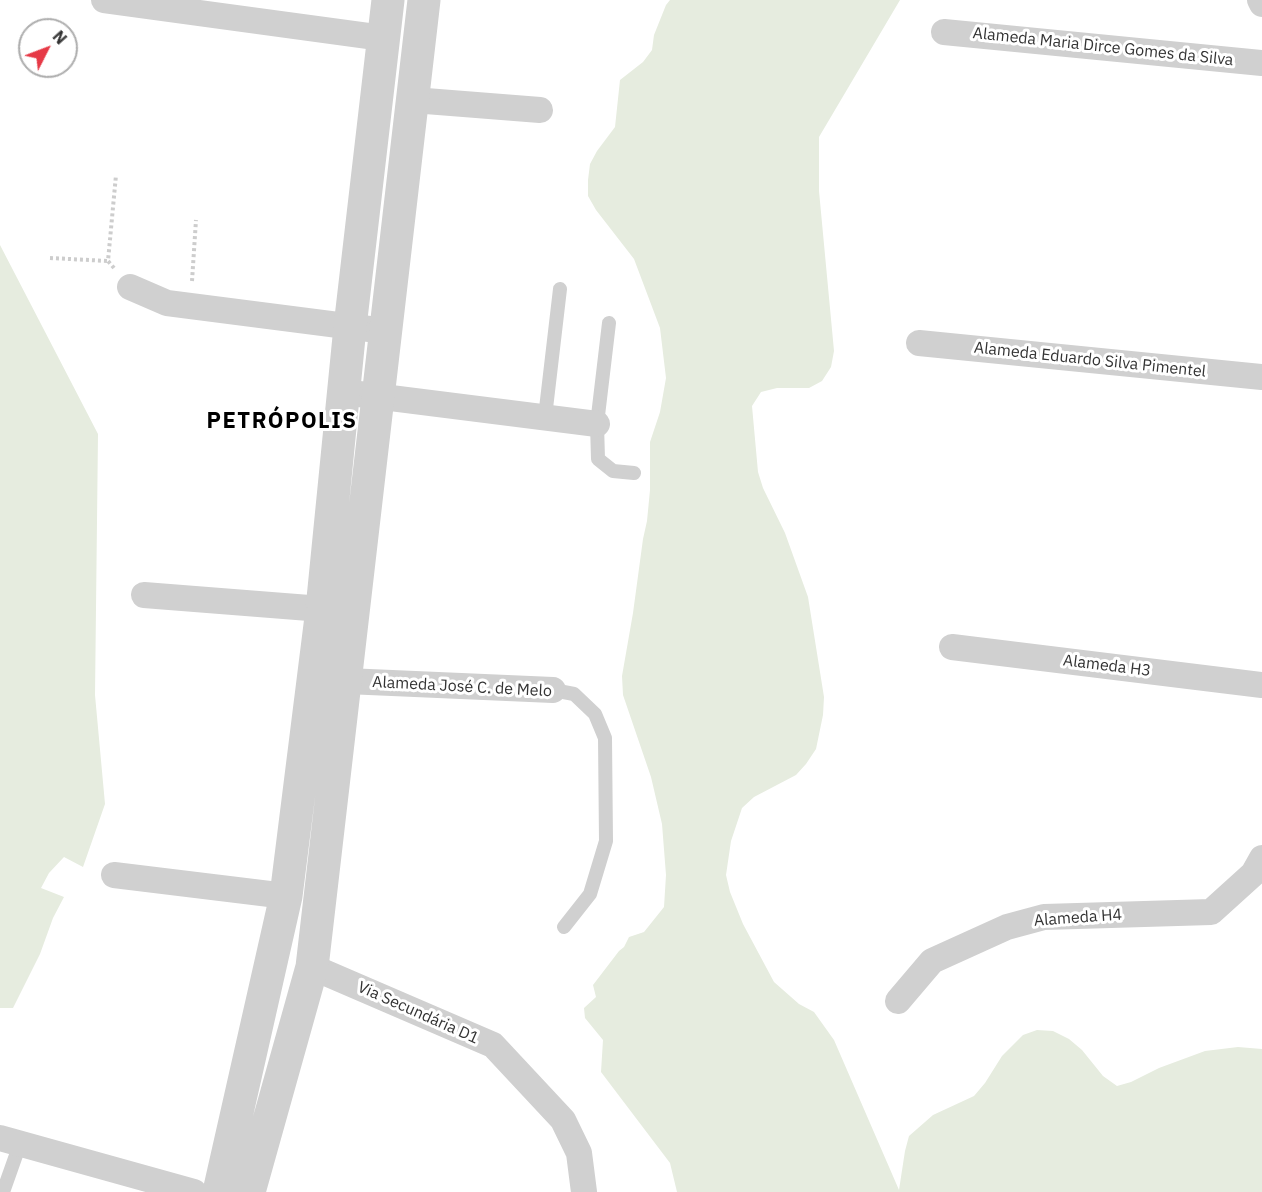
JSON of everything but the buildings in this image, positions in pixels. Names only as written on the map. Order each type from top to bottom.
[{"type":"street","points":[[104,0],[383,38]]},
{"type":"street","points":[[219,1192],[286,896],[322,609],[350,327],[388,0]]},
{"type":"street","points":[[249,1192],[312,967],[424,0]]},
{"type":"street","name":"Alameda Maria Dirce Gomes da Silva","points":[[944,32],[1262,63]]},
{"type":"street","points":[[413,100],[540,110]]},
{"type":"street","points":[[130,287],[168,303],[385,331]]},
{"type":"street","name":"Alameda Eduardo Silva Pimentel","points":[[919,343],[1262,377]]},
{"type":"street","points":[[344,392],[597,423]]},
{"type":"street","points":[[144,595],[322,609]]},
{"type":"street","name":"Alameda H3","points":[[952,647],[1262,685]]},
{"type":"street","name":"Alameda José C. de Melo","points":[[346,681],[553,690]]},
{"type":"street","name":"Alameda H4","points":[[898,1001],[932,961],[1007,927],[1044,917],[1211,912],[1253,874],[1262,858]]},
{"type":"street","points":[[114,875],[286,896]]},
{"type":"street","name":"Via Secundária D1","points":[[312,967],[493,1045],[563,1120],[579,1153],[584,1192]]},
{"type":"street","points":[[10,1141],[194,1192]]},
{"type":"lane","points":[[545,417],[560,289]]},
{"type":"lane","points":[[609,322],[597,423],[598,459],[613,471],[634,473]]},
{"type":"lane","name":"Alameda José C. de Melo","points":[[553,690],[574,694],[595,714],[605,738],[606,841],[590,894],[564,927]]},
{"type":"lane","points":[[3,1192],[10,1141]]},
{"type":"path","points":[[116,175],[108,261],[130,287]]},
{"type":"path","points":[[190,306],[196,220]]},
{"type":"path","points":[[50,258],[108,261]]},
{"type":"shaded area","points":[[670,0],[900,0],[819,137],[819,191],[834,351],[831,367],[822,381],[809,388],[777,388],[761,392],[752,406],[758,472],[763,488],[785,533],[808,597],[824,697],[816,749],[806,764],[796,775],[754,797],[742,808],[731,841],[726,875],[743,924],[774,982],[799,1004],[814,1012],[834,1040],[899,1190],[909,1136],[933,1115],[974,1096],[1002,1056],[1023,1035],[1037,1030],[1053,1031],[1069,1039],[1082,1050],[1103,1076],[1117,1086],[1205,1051],[1238,1047],[1262,1049],[1262,1192],[677,1192],[670,1163],[601,1072],[603,1040],[585,1018],[584,1008],[596,997],[593,985],[624,947],[629,937],[644,932],[664,907],[666,875],[662,824],[651,777],[623,695],[622,676],[647,521],[650,490],[650,442],[660,412],[666,378],[660,328],[634,259],[596,210],[588,196],[588,180],[590,164],[615,127],[620,80],[643,62],[652,50],[654,35]]},
{"type":"shaded area","points":[[0,245],[98,434],[95,695],[105,804],[83,867],[64,857],[49,873],[41,888],[64,897],[53,918],[40,954],[13,1008],[0,1008]]},
{"type":"district","name":"PETRÓPOLIS","points":[[282,422]]}]
